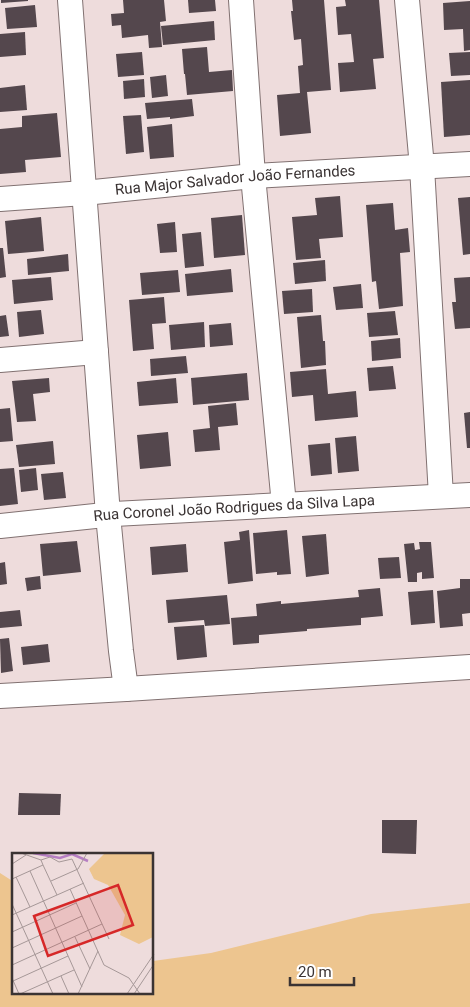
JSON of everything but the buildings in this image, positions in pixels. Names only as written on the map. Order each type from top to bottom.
[{"type":"street","points":[[70,0],[108,515],[126,690]]},
{"type":"street","points":[[241,0],[253,176],[284,505]]},
{"type":"street","points":[[407,0],[422,167],[441,496]]},
{"type":"street","name":"Rua Major Salvador João Fernandes","points":[[0,199],[253,176],[470,164]]},
{"type":"street","points":[[0,360],[96,352]]},
{"type":"street","name":"Rua Coronel João Rodrigues da Silva Lapa","points":[[0,526],[108,515],[470,495]]},
{"type":"street","points":[[0,696],[126,690],[470,667]]},
{"type":"shaded area","points":[[0,873],[12,881],[12,994],[154,994],[154,961],[211,953],[371,914],[470,903],[470,1007],[0,1007]]}]
